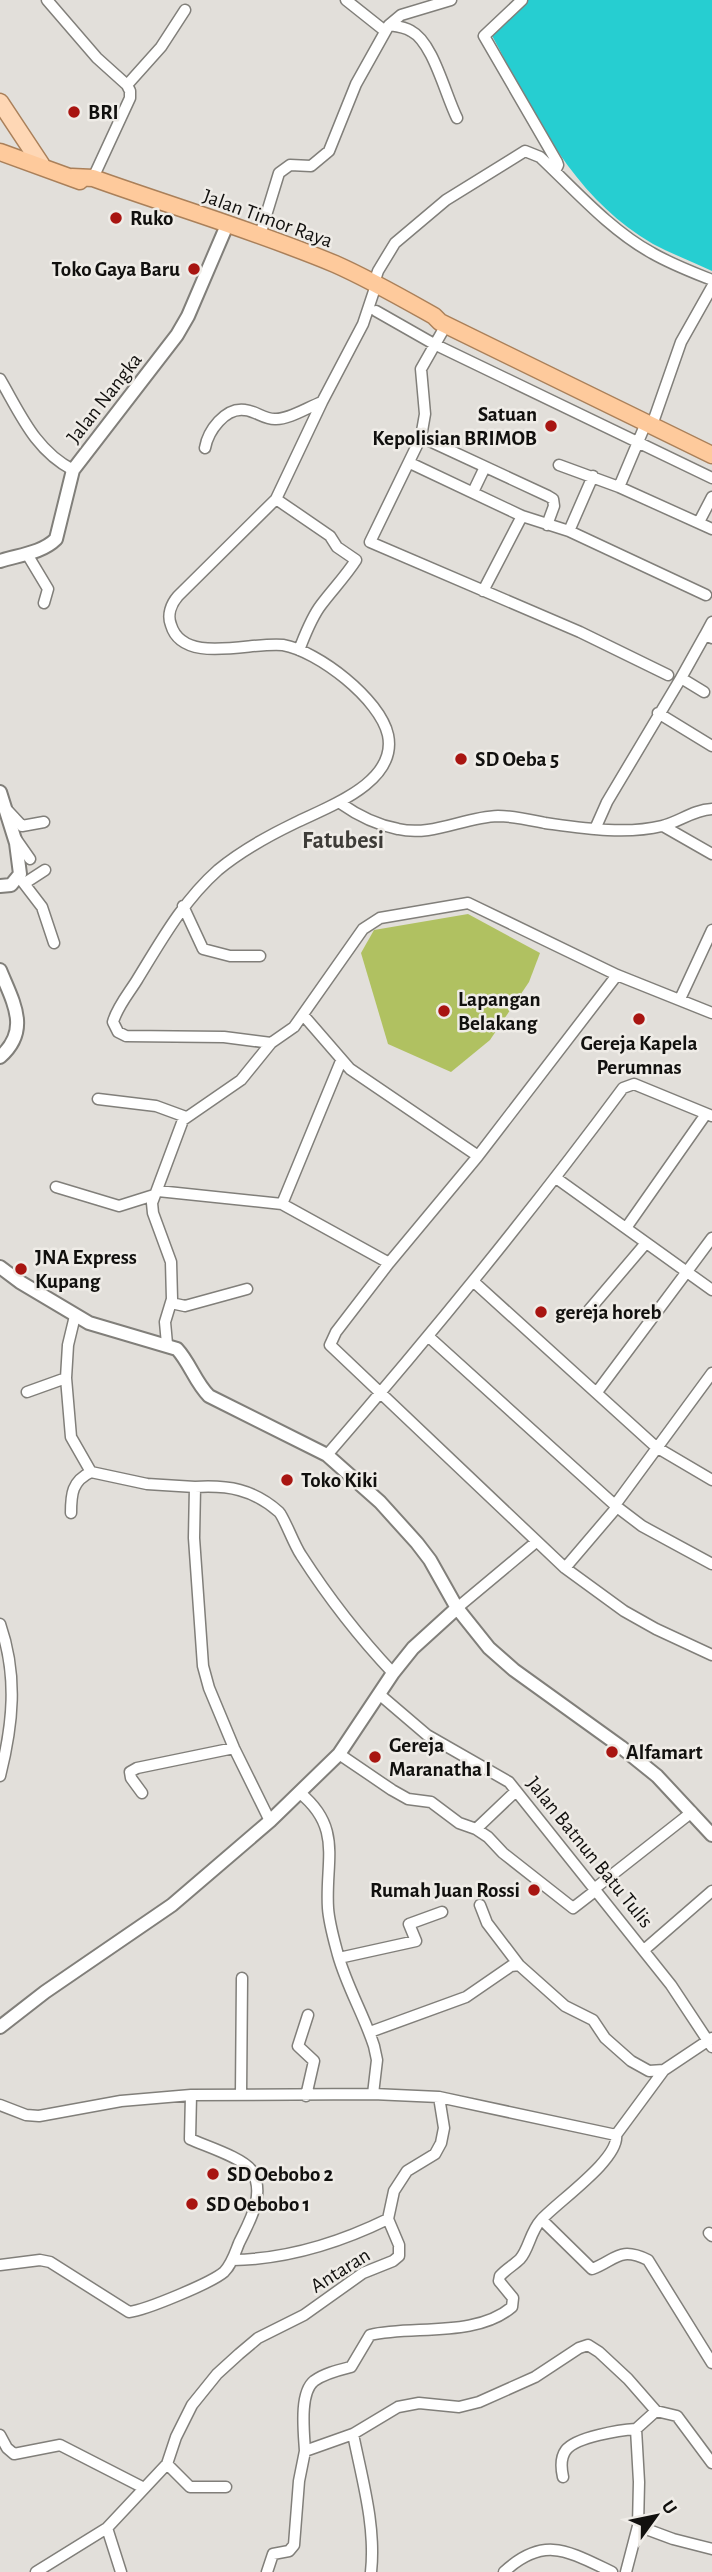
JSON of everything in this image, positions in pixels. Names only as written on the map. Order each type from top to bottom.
[{"type":"highway","name":"Jalan Timor Raya","points":[[0,152],[41,164],[91,186],[374,287]]},
{"type":"highway","name":"Jalan Timor Raya","points":[[72,177],[93,178],[260,235],[335,264],[431,322],[443,323],[712,455]]},
{"type":"main road","points":[[0,102],[41,164]]},
{"type":"street","points":[[47,0],[97,58],[127,85],[130,91],[130,98],[93,178]]},
{"type":"street","points":[[346,0],[387,28],[411,30],[431,51],[457,118]]},
{"type":"street","points":[[260,235],[279,173],[289,165],[312,166],[330,151],[356,84],[387,28],[401,15],[451,0]]},
{"type":"street","points":[[522,0],[484,36],[558,165],[555,171]]},
{"type":"street","points":[[127,85],[161,47],[185,10]]},
{"type":"street","points":[[271,1043],[224,1037],[126,1036],[118,1032],[114,1017],[183,906],[217,871],[241,852],[340,803],[361,789],[378,773],[388,754],[387,732],[365,697],[342,676],[299,650],[273,645],[215,649],[192,646],[174,633],[170,624],[170,609],[178,596],[276,499],[363,324],[377,271],[395,243],[446,200],[518,153],[525,151],[540,157],[637,243],[652,253],[712,280]]},
{"type":"street","name":"Jalan Nangka","points":[[0,561],[27,554],[50,544],[56,538],[73,470],[177,335],[188,316],[224,232]]},
{"type":"street","points":[[619,486],[649,424],[681,342],[712,287]]},
{"type":"street","points":[[376,311],[434,344],[712,478]]},
{"type":"street","points":[[443,323],[421,369],[425,414],[421,437],[370,542],[580,632],[668,675]]},
{"type":"street","points":[[0,379],[34,438],[48,454],[73,470]]},
{"type":"street","points":[[205,448],[221,418],[234,410],[248,410],[268,419],[276,419],[322,402]]},
{"type":"street","points":[[421,437],[552,499],[554,506],[547,525]]},
{"type":"street","points":[[410,463],[522,516],[569,531],[706,594]]},
{"type":"street","points":[[559,465],[619,486],[712,528]]},
{"type":"street","points":[[473,492],[485,467]]},
{"type":"street","points":[[569,531],[593,476]]},
{"type":"street","points":[[699,522],[712,497]]},
{"type":"street","points":[[276,499],[330,536],[337,547],[356,560],[341,583],[316,612],[299,650]]},
{"type":"street","points":[[483,591],[522,516]]},
{"type":"street","points":[[27,554],[48,589],[44,603]]},
{"type":"street","points":[[595,829],[607,802],[658,713],[708,636],[712,622]]},
{"type":"street","points":[[681,678],[704,692]]},
{"type":"street","points":[[658,713],[712,746]]},
{"type":"street","points":[[0,792],[8,811],[22,880],[42,906],[54,943]]},
{"type":"street","points":[[340,803],[361,816],[399,830],[422,831],[482,817],[501,816],[595,829],[663,826],[690,813],[712,808]]},
{"type":"street","points":[[8,811],[22,826],[44,822]]},
{"type":"street","points":[[663,826],[712,855]]},
{"type":"street","points":[[15,839],[30,859]]},
{"type":"street","points":[[0,886],[11,885],[45,870]]},
{"type":"street","points":[[167,1344],[164,1322],[171,1303],[171,1262],[153,1213],[156,1193],[178,1130],[186,1117],[244,1077],[271,1043],[289,1032],[304,1016],[363,929],[370,923],[380,918],[461,902],[475,905],[617,975],[712,1013]]},
{"type":"street","points":[[183,906],[203,949],[230,957],[260,956]]},
{"type":"street","points":[[680,999],[712,930]]},
{"type":"street","points":[[0,970],[15,1010],[18,1027],[12,1046],[0,1057]]},
{"type":"street","points":[[617,975],[478,1156],[389,1263],[336,1332],[330,1345],[565,1568],[624,1611],[712,1655]]},
{"type":"street","points":[[304,1016],[341,1061],[478,1156]]},
{"type":"street","points":[[282,1204],[341,1061]]},
{"type":"street","points":[[327,1455],[474,1282],[627,1085],[634,1084],[709,1115],[626,1228]]},
{"type":"street","points":[[98,1099],[156,1106],[186,1117]]},
{"type":"street","points":[[556,1178],[712,1290]]},
{"type":"street","points":[[56,1187],[119,1206],[156,1193],[282,1204],[389,1263]]},
{"type":"street","points":[[597,1392],[712,1238]]},
{"type":"street","points":[[589,1310],[646,1243]]},
{"type":"street","points":[[0,1267],[89,1323],[177,1349],[185,1358],[196,1381],[209,1396],[327,1455],[380,1502],[407,1531],[430,1560],[457,1608],[489,1648],[657,1776],[712,1835]]},
{"type":"street","points":[[474,1282],[656,1447],[712,1480]]},
{"type":"street","points":[[171,1303],[185,1306],[247,1289]]},
{"type":"street","points":[[75,1316],[68,1345],[66,1378],[71,1437],[91,1472]]},
{"type":"street","points":[[429,1337],[616,1506],[642,1526],[712,1564]]},
{"type":"street","points":[[565,1568],[616,1506],[712,1373]]},
{"type":"street","points":[[27,1392],[66,1378]]},
{"type":"street","points":[[71,1513],[71,1495],[76,1482],[91,1472],[147,1484],[195,1488],[223,1486],[254,1496],[282,1515],[293,1542],[320,1584],[359,1636],[393,1673]]},
{"type":"street","points":[[195,1488],[194,1538],[204,1666],[209,1688],[234,1748],[270,1821]]},
{"type":"street","points":[[0,2027],[45,1992],[172,1905],[270,1821],[339,1754],[412,1648],[536,1542]]},
{"type":"street","points":[[0,1624],[12,1668],[13,1702],[0,1776]]},
{"type":"street","name":"Jalan Batnun Batu Tulis","points":[[379,1694],[427,1735],[495,1773],[516,1791],[644,1950],[711,2042]]},
{"type":"street","points":[[142,1793],[131,1778],[131,1772],[137,1768],[234,1748]]},
{"type":"street","points":[[339,1754],[408,1799],[431,1802],[459,1823],[476,1829],[573,1908],[692,1812]]},
{"type":"street","points":[[476,1829],[516,1791]]},
{"type":"street","points":[[300,1793],[319,1811],[325,1823],[329,1859],[328,1908],[339,1958],[370,2032],[377,2060],[373,2094]]},
{"type":"street","points":[[644,1950],[712,1891]]},
{"type":"street","points":[[480,1905],[488,1923],[519,1965],[565,2006],[593,2020],[605,2038],[631,2061],[649,2071],[664,2070]]},
{"type":"street","points":[[339,1958],[416,1941],[409,1924],[442,1912]]},
{"type":"street","points":[[370,2032],[456,2002],[479,1990],[511,1966],[519,1965]]},
{"type":"street","points":[[241,2095],[242,1978]]},
{"type":"street","points":[[306,2095],[314,2061],[299,2046],[307,2015]]},
{"type":"street","points":[[267,2572],[273,2554],[289,2551],[294,2545],[299,2481],[305,2451],[303,2416],[308,2389],[314,2381],[339,2369],[351,2367],[370,2335],[441,2330],[468,2325],[505,2312],[512,2306],[513,2298],[499,2281],[500,2276],[520,2260],[529,2238],[541,2220],[596,2170],[614,2148],[616,2135],[664,2070],[711,2042]]},
{"type":"street","points":[[0,2105],[26,2115],[39,2116],[121,2101],[191,2095],[373,2094],[439,2097],[616,2135]]},
{"type":"street","points":[[0,2265],[40,2260],[50,2262],[129,2312],[223,2272],[233,2260],[254,2214],[257,2189],[251,2169],[242,2162],[190,2139],[191,2095]]},
{"type":"street","points":[[233,2260],[284,2256],[356,2235],[388,2219],[394,2190],[407,2171],[421,2160],[435,2154],[441,2143],[444,2128],[439,2097]]},
{"type":"street","name":"Antaran","points":[[36,2572],[107,2528],[167,2464],[176,2437],[192,2405],[217,2374],[239,2354],[258,2338],[310,2311],[363,2273],[400,2256],[399,2245],[388,2219]]},
{"type":"street","points":[[541,2220],[592,2269],[611,2257],[622,2254],[648,2260],[712,2363]]},
{"type":"street","points":[[305,2451],[353,2434],[391,2411],[410,2404],[458,2407],[479,2402],[535,2377],[588,2345],[609,2361],[656,2411],[677,2417],[712,2463]]},
{"type":"street","points":[[563,2477],[562,2459],[571,2446],[603,2434],[636,2430],[656,2411]]},
{"type":"street","points":[[626,2572],[638,2526],[636,2430]]},
{"type":"street","points":[[353,2434],[371,2530],[371,2572]]},
{"type":"street","points":[[0,2435],[14,2454],[60,2445],[144,2488]]},
{"type":"street","points":[[167,2464],[190,2487],[226,2487]]},
{"type":"street","points":[[638,2526],[712,2549]]},
{"type":"street","points":[[107,2528],[121,2572]]},
{"type":"street","points":[[504,2572],[520,2558],[540,2549],[551,2549],[612,2572]]},
{"type":"green space","name":"Lapangan Belakang","points":[[468,914],[540,953],[529,982],[490,1040],[451,1072],[388,1044],[361,953],[374,930]]},
{"type":"water","points":[[522,0],[712,0],[712,271],[653,244],[624,225],[576,177],[556,149],[489,30]]},
{"type":"place","name":"BRI","points":[[74,112]]},
{"type":"place","name":"Ruko","points":[[116,218]]},
{"type":"place","name":"Toko Gaya Baru","points":[[194,269]]},
{"type":"place","name":"Satuan Kepolisian BRIMOB","points":[[551,426]]},
{"type":"place","name":"SD Oeba 5","points":[[461,759]]},
{"type":"place","name":"Lapangan Belakang","points":[[444,1011]]},
{"type":"place","name":"Gereja Kapela Perumnas","points":[[639,1019]]},
{"type":"place","name":"JNA Express Kupang","points":[[21,1269]]},
{"type":"place","name":"gereja horeb","points":[[541,1312]]},
{"type":"place","name":"Toko Kiki","points":[[287,1480]]},
{"type":"place","name":"Alfamart","points":[[612,1752]]},
{"type":"place","name":"Gereja Maranatha I","points":[[375,1757]]},
{"type":"place","name":"Rumah Juan Rossi","points":[[534,1890]]},
{"type":"place","name":"SD Oebobo 2","points":[[213,2174]]},
{"type":"place","name":"SD Oebobo 1","points":[[192,2204]]},
{"type":"district","name":"Fatubesi","points":[[343,840]]}]
